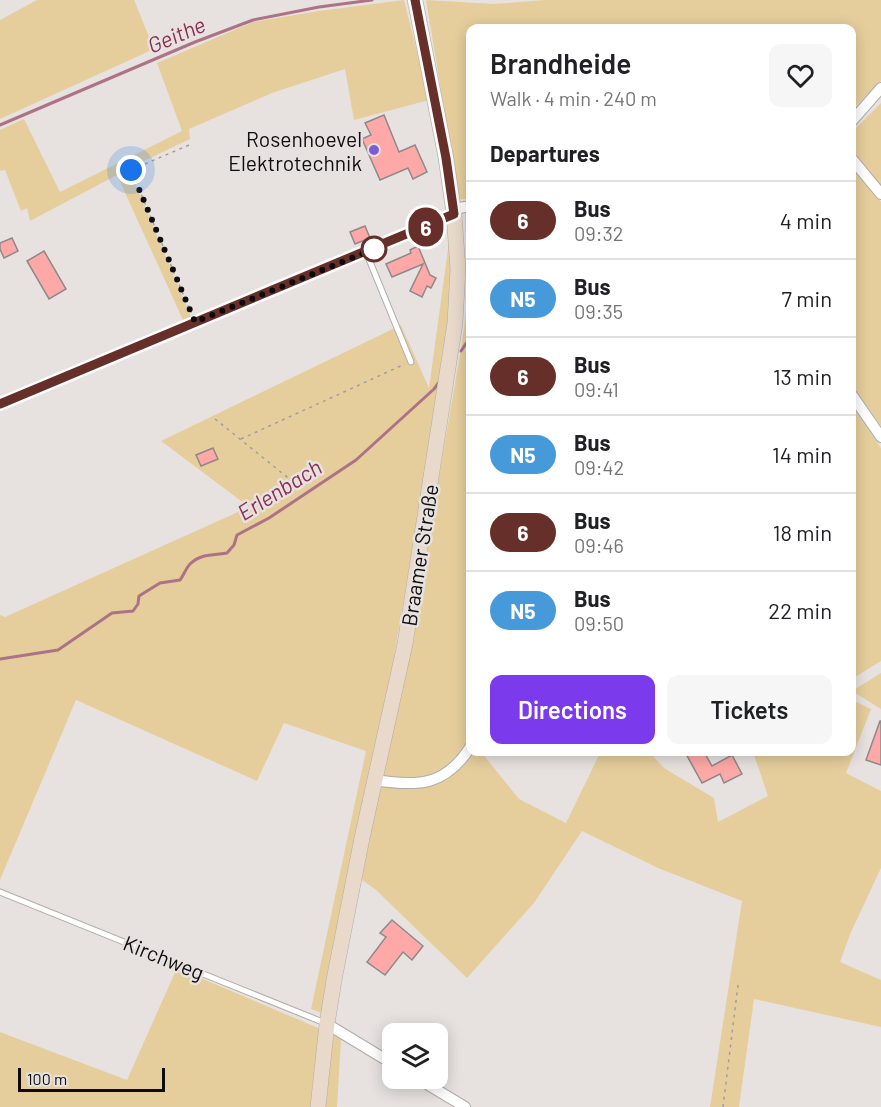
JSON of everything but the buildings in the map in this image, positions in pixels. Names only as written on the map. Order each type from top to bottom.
[{"type":"street","name":"Braamer Straße","points":[[318,1107],[327,1024],[345,922],[405,644],[455,323],[458,268],[454,212],[415,0]]},
{"type":"street","points":[[856,116],[881,88]]},
{"type":"street","points":[[856,164],[881,194]]},
{"type":"street","points":[[0,404],[366,252],[466,208]]},
{"type":"street","points":[[856,401],[881,437]]},
{"type":"street","points":[[375,780],[405,785],[427,782],[446,773],[461,761],[466,754]]},
{"type":"street","points":[[327,1024],[382,1057]]},
{"type":"street","points":[[435,1089],[465,1107]]},
{"type":"lane","points":[[366,252],[411,362]]},
{"type":"lane","name":"Kirchweg","points":[[0,892],[327,1024]]},
{"type":"path","points":[[189,145],[131,170],[195,322]]},
{"type":"path","points":[[242,439],[411,362]]},
{"type":"path","points":[[215,419],[297,485]]},
{"type":"path","points":[[723,1107],[738,985]]},
{"type":"shaded area","points":[[37,0],[134,0],[154,49],[0,119],[0,20]]},
{"type":"shaded area","points":[[404,0],[429,100],[354,120],[345,69],[272,93],[189,129],[190,139],[129,168],[191,317],[183,320],[117,175],[30,221],[27,208],[21,211],[5,170],[0,171],[0,130],[24,119],[60,192],[182,131],[157,63],[253,22]]},
{"type":"shaded area","points":[[426,0],[494,4],[544,0],[881,0],[881,81],[856,106],[856,24],[466,24],[466,199],[459,199]]},
{"type":"shaded area","points":[[881,103],[881,187],[856,155],[856,128]]},
{"type":"shaded area","points":[[856,169],[881,202],[881,426],[856,391]]},
{"type":"shaded area","points":[[449,242],[453,252],[449,329],[390,681],[322,1013],[311,1009],[366,751],[284,723],[257,781],[76,700],[0,880],[0,615],[5,617],[249,507],[161,441],[401,325],[429,388]]},
{"type":"shaded area","points":[[466,312],[466,748],[458,760],[438,774],[413,780],[396,780],[395,787],[407,788],[429,784],[449,775],[470,756],[484,756],[519,799],[566,823],[599,756],[653,756],[664,768],[714,798],[718,822],[768,796],[754,756],[853,756],[846,773],[881,791],[881,868],[851,932],[840,962],[881,980],[881,1027],[754,999],[739,1107],[710,1107],[742,901],[658,868],[582,831],[534,903],[467,978],[375,889],[359,878],[410,644]]},
{"type":"shaded area","points":[[856,412],[881,448],[881,661],[856,677]]},
{"type":"shaded area","points":[[881,673],[881,709],[856,693],[856,689]]},
{"type":"shaded area","points":[[856,702],[871,709],[856,747]]},
{"type":"shaded area","points":[[177,968],[341,1039],[337,1107],[0,1107],[0,1032],[127,1080]]},
{"type":"waterway","name":"Geithe","points":[[0,125],[195,42],[253,20],[319,7],[372,0]]},
{"type":"waterway","name":"Erlenbach","points":[[461,351],[466,344]]},
{"type":"waterway","name":"Erlenbach","points":[[0,659],[58,650],[112,613],[133,611],[138,604],[139,596],[160,583],[180,580],[194,560],[203,556],[227,553],[234,545],[237,535],[269,518],[356,460],[440,381]]},
{"type":"bus line","name":"6","points":[[0,404],[411,234],[454,214],[446,158],[415,0]]},
{"type":"place","name":"Rosenhoevel Elektrotechnik","points":[[374,150]]},
{"type":"route","points":[[131,170],[195,322],[374,249]]}]
